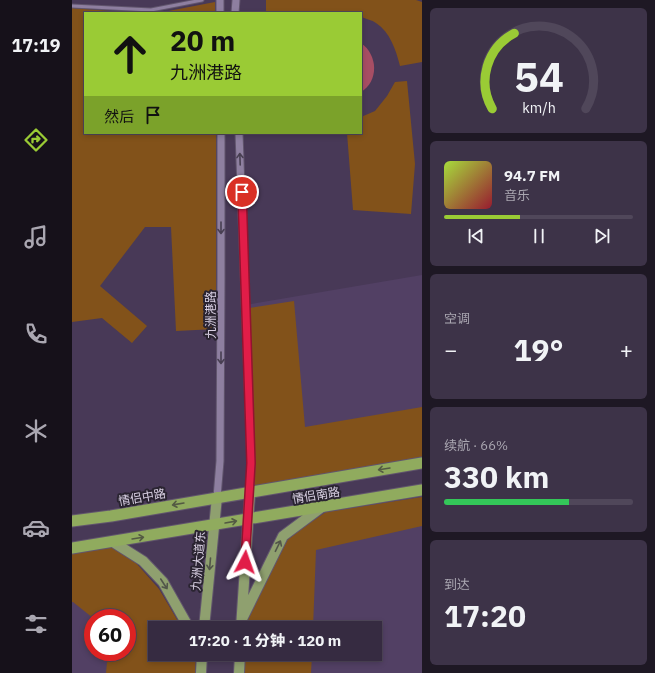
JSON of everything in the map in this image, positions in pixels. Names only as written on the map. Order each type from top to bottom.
[{"type":"highway","name":"情侣南路","points":[[217,497],[422,463]]},
{"type":"highway","name":"情侣南路","points":[[214,525],[422,490]]},
{"type":"highway","name":"情侣中路","points":[[72,521],[111,516],[217,497]]},
{"type":"highway","points":[[72,548],[214,525]]},
{"type":"main road","points":[[242,621],[250,492]]},
{"type":"main road","name":"九洲大道东","points":[[205,621],[217,497]]},
{"type":"main road","points":[[243,621],[283,536],[322,508]]},
{"type":"main road","points":[[113,542],[143,561],[163,582],[185,621]]},
{"type":"main road","points":[[201,673],[202,661]]},
{"type":"main road","points":[[239,673],[240,661]]},
{"type":"street","points":[[220,0],[220,12]]},
{"type":"street","points":[[235,12],[236,0]]},
{"type":"street","name":"九洲港路","points":[[217,497],[220,446],[222,278],[221,134]]},
{"type":"street","points":[[239,134],[251,463],[250,492]]},
{"type":"lane","points":[[72,6],[151,10],[202,0]]},
{"type":"shaded area","points":[[266,0],[416,0],[422,2],[422,62],[400,66],[389,36],[374,22],[362,17],[362,12],[266,12]]},
{"type":"shaded area","points":[[215,2],[215,12],[163,12]]},
{"type":"shaded area","points":[[72,8],[123,12],[84,12],[84,134],[216,134],[216,329],[176,331],[171,227],[145,227],[100,286],[147,326],[132,343],[102,318],[72,322]]},
{"type":"shaded area","points":[[362,44],[371,54],[374,68],[371,81],[362,91]]},
{"type":"shaded area","points":[[407,81],[415,164],[411,214],[353,210],[347,134],[362,134],[362,117],[375,111],[387,96],[395,82]]},
{"type":"shaded area","points":[[422,275],[422,464],[250,492],[245,305]]},
{"type":"shaded area","points":[[294,301],[305,427],[422,407],[422,459],[253,487],[249,308]]},
{"type":"shaded area","points":[[422,491],[422,673],[239,673],[240,661],[382,661],[382,621],[245,621],[283,537],[322,508]]},
{"type":"shaded area","points":[[422,497],[422,526],[316,550],[313,621],[246,621],[287,538],[326,512]]},
{"type":"shaded area","points":[[111,546],[136,563],[159,589],[178,621],[148,621],[148,661],[196,661],[195,673],[106,673],[107,661],[136,661],[136,609],[84,609],[84,611],[72,602],[72,553]]},
{"type":"shaded area","points":[[72,570],[131,605],[132,609],[84,609],[84,661],[136,661],[136,620],[148,655],[148,661],[150,661],[154,673],[72,673]]},
{"type":"shaded area","points":[[245,661],[312,661],[311,673],[244,673]]},
{"type":"route","points":[[242,192],[251,463],[245,562]]}]
